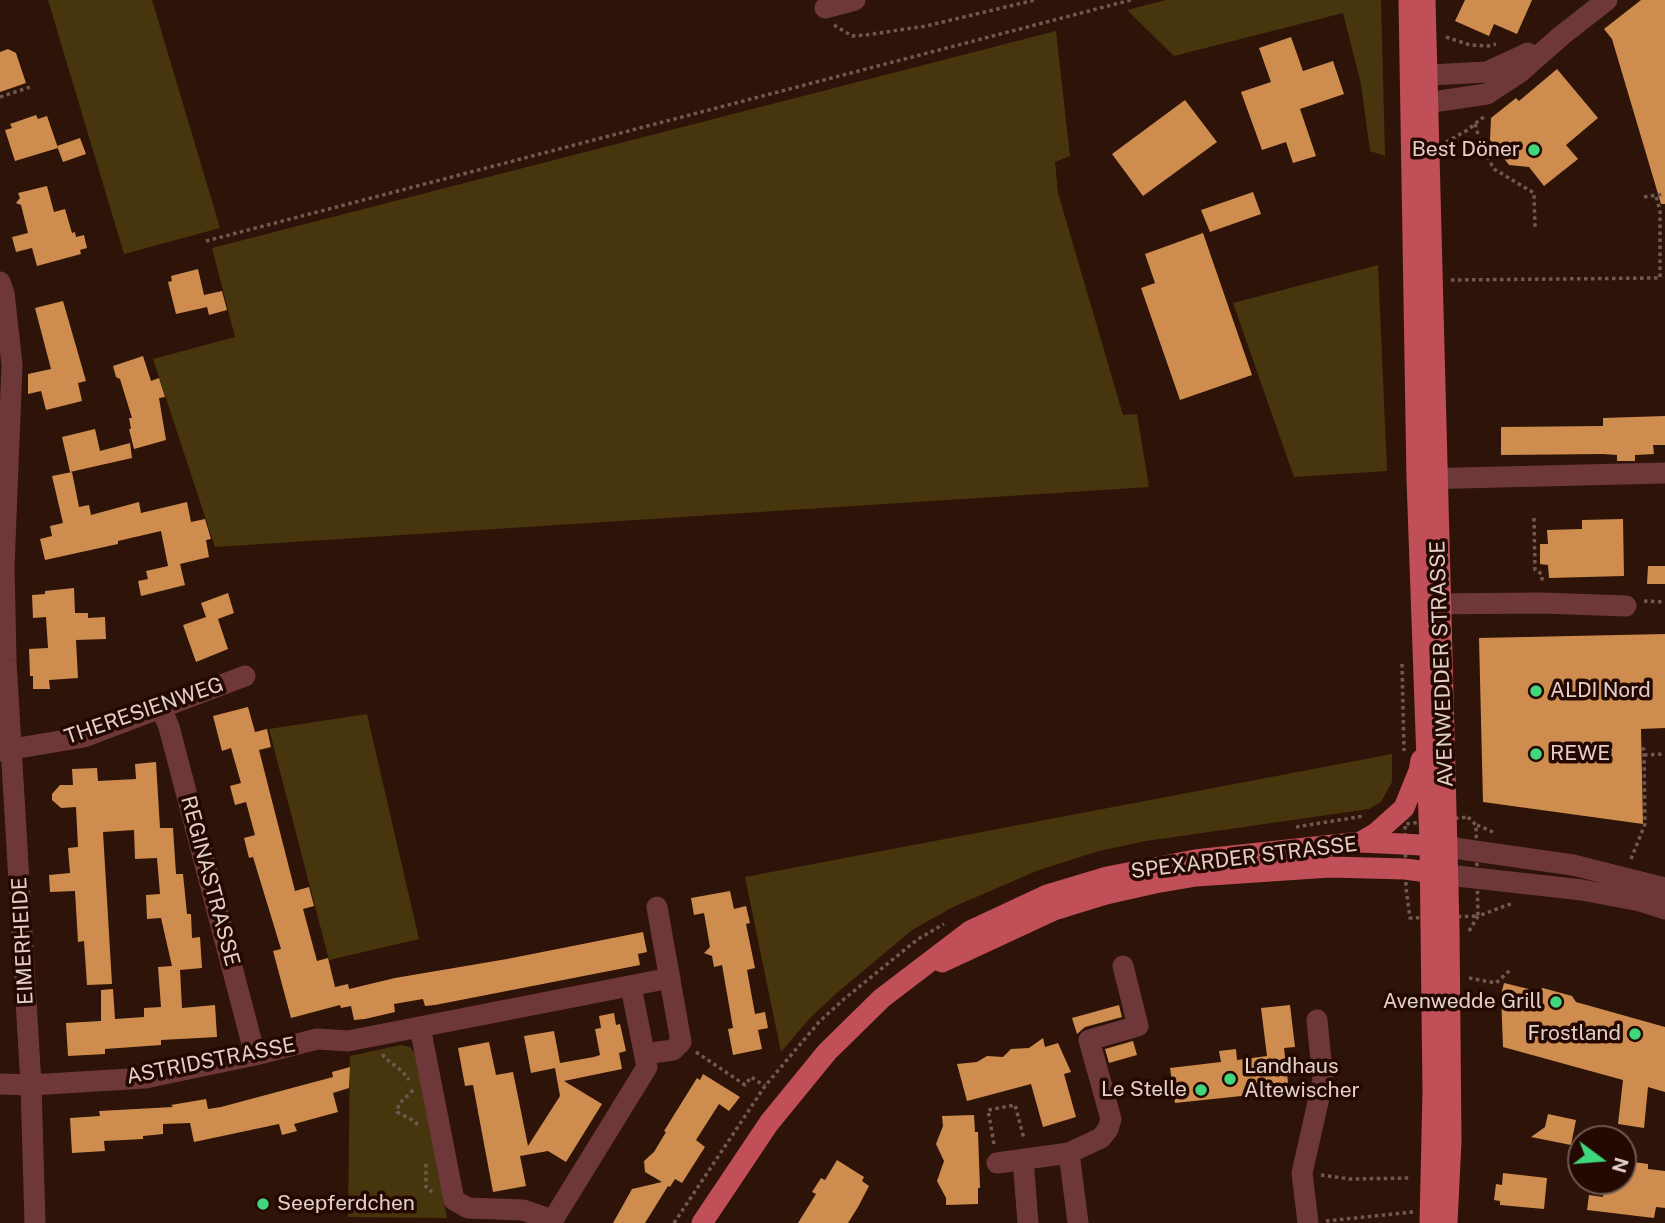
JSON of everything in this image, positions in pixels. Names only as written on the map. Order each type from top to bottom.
[{"type":"main road","points":[[1409,0],[1419,76]]},
{"type":"main road","points":[[1419,76],[1425,0]]},
{"type":"main road","name":"AVENWEDDER STRASSE","points":[[1419,76],[1430,604],[1451,1141],[1447,1223]]},
{"type":"main road","name":"AVENWEDDER STRASSE","points":[[1430,604],[1426,728],[1438,846]]},
{"type":"main road","points":[[1361,842],[1398,816],[1407,803],[1419,771],[1426,728]]},
{"type":"main road","name":"SPEXARDER STRASSE","points":[[702,1223],[769,1123],[805,1077],[882,998],[970,930],[1047,895],[1107,877],[1195,860],[1361,842],[1438,846]]},
{"type":"main road","name":"SPEXARDER STRASSE","points":[[916,974],[1054,910],[1155,883],[1196,876],[1330,867],[1405,869],[1439,874]]},
{"type":"main road","name":"AVENWEDDER STRASSE","points":[[1424,1217],[1433,1091],[1439,874]]},
{"type":"street","points":[[825,8],[855,0]]},
{"type":"street","points":[[1419,105],[1487,94],[1519,73],[1607,0]]},
{"type":"street","points":[[1419,76],[1487,72],[1513,62],[1561,36]]},
{"type":"street","name":"EIMERHEIDE","points":[[0,282],[4,293],[12,365],[4,567],[6,751],[31,1085],[35,1223]]},
{"type":"street","points":[[1427,479],[1665,473]]},
{"type":"street","points":[[1430,604],[1542,603],[1626,607]]},
{"type":"street","name":"THERESIENWEG","points":[[6,751],[84,737],[245,676]]},
{"type":"street","name":"REGINASTRASSE","points":[[160,708],[169,727],[255,1055]]},
{"type":"street","points":[[1438,846],[1573,864],[1665,888]]},
{"type":"street","points":[[1439,874],[1582,890],[1640,901],[1665,909]]},
{"type":"street","points":[[645,1054],[673,1049],[681,1042],[657,906]]},
{"type":"street","points":[[997,1163],[1069,1153],[1101,1138],[1108,1129],[1111,1119],[1089,1040],[1138,1026],[1123,966]]},
{"type":"street","name":"ASTRIDSTRASSE","points":[[0,1084],[31,1085],[145,1078],[317,1039],[348,1041],[670,978]]},
{"type":"street","points":[[420,1027],[454,1200],[468,1209],[523,1210],[551,1222],[648,1067],[631,987]]},
{"type":"street","points":[[1308,1223],[1302,1173],[1323,1080],[1318,1020]]},
{"type":"street","points":[[1069,1153],[1078,1223]]},
{"type":"street","points":[[1026,1159],[1028,1223]]},
{"type":"path","points":[[825,8],[830,22],[838,30],[852,36],[926,26],[1035,0]]},
{"type":"path","points":[[206,241],[1130,0]]},
{"type":"path","points":[[1447,37],[1471,45],[1498,44]]},
{"type":"path","points":[[0,96],[30,87]]},
{"type":"path","points":[[1475,124],[1481,145],[1494,169],[1534,193],[1535,227]]},
{"type":"path","points":[[1644,197],[1664,194]]},
{"type":"path","points":[[1451,280],[1660,278],[1660,212],[1656,196]]},
{"type":"path","points":[[1534,518],[1535,570],[1542,575],[1542,603]]},
{"type":"path","points":[[1631,859],[1645,824],[1644,749],[1641,749]]},
{"type":"path","points":[[1644,755],[1665,754]]},
{"type":"path","points":[[1458,818],[1468,817],[1476,825],[1477,835]]},
{"type":"path","points":[[1462,916],[1478,916],[1477,897]]},
{"type":"path","points":[[1469,978],[1496,983],[1510,970]]},
{"type":"path","points":[[378,1035],[384,1058],[403,1072],[413,1087],[410,1095],[399,1104],[397,1112],[414,1121],[422,1129]]},
{"type":"path","points":[[681,1042],[745,1085],[751,1077],[765,1086]]},
{"type":"path","points":[[997,1163],[988,1110],[1015,1105],[1026,1159]]},
{"type":"path","points":[[426,1155],[426,1188],[439,1194],[452,1193]]},
{"type":"path","points":[[1302,1173],[1350,1179],[1417,1178]]},
{"type":"path","points":[[1308,1223],[1424,1217]]},
{"type":"shaded area","points":[[48,0],[152,0],[220,228],[124,254]]},
{"type":"shaded area","points":[[1166,0],[1381,0],[1385,156],[1370,151],[1361,84],[1343,13],[1174,56],[1127,10]]},
{"type":"shaded area","points":[[1056,31],[1070,156],[1055,162],[1058,193],[1123,415],[1137,414],[1149,487],[215,547],[153,359],[235,337],[212,248]]},
{"type":"shaded area","points":[[1378,265],[1387,471],[1294,477],[1233,303]]},
{"type":"shaded area","points":[[367,714],[419,939],[329,960],[269,729]]},
{"type":"shaded area","points":[[1392,754],[1392,782],[1381,802],[1369,809],[1146,841],[1099,851],[1039,870],[953,907],[912,930],[838,992],[810,1018],[781,1052],[745,877]]},
{"type":"shaded area","points":[[401,1045],[410,1047],[416,1055],[447,1218],[348,1217],[350,1056]]},
{"type":"building","points":[[1465,0],[1532,0],[1517,34],[1494,24],[1489,36],[1455,21]]},
{"type":"building","points":[[1641,0],[1665,0],[1665,204],[1661,204],[1612,39],[1604,29]]},
{"type":"building","points":[[1291,37],[1303,71],[1333,61],[1344,94],[1300,109],[1316,156],[1293,163],[1286,142],[1262,150],[1241,92],[1271,82],[1259,48]]},
{"type":"building","points":[[8,49],[16,53],[26,83],[0,92],[0,52]]},
{"type":"building","points":[[1557,69],[1598,118],[1566,145],[1578,159],[1544,186],[1529,167],[1509,165],[1490,140],[1491,118],[1516,98],[1519,101]]},
{"type":"building","points":[[1185,100],[1217,142],[1143,196],[1112,154]]},
{"type":"building","points":[[36,115],[38,119],[47,116],[58,148],[15,161],[5,130],[12,128],[10,124]]},
{"type":"building","points":[[80,138],[86,154],[63,162],[57,146]]},
{"type":"building","points":[[47,186],[54,212],[65,209],[72,233],[75,232],[76,237],[84,235],[87,248],[80,250],[81,254],[37,266],[32,248],[16,252],[12,237],[28,233],[21,205],[16,203],[20,198],[18,193]]},
{"type":"building","points":[[1253,192],[1261,214],[1210,232],[1201,210]]},
{"type":"building","points":[[1203,233],[1252,375],[1180,400],[1141,288],[1155,283],[1145,254]]},
{"type":"building","points":[[198,269],[204,295],[222,291],[227,310],[209,315],[207,307],[176,314],[168,282],[172,281],[171,276]]},
{"type":"building","points":[[63,301],[86,381],[78,383],[82,401],[46,410],[41,391],[28,394],[28,374],[51,369],[35,308]]},
{"type":"building","points":[[143,356],[151,381],[159,378],[165,397],[159,398],[166,440],[134,449],[129,429],[129,418],[132,418],[120,379],[116,377],[113,366]]},
{"type":"building","points":[[1665,416],[1665,445],[1653,445],[1654,454],[1635,455],[1635,461],[1617,461],[1617,455],[1603,454],[1501,455],[1501,427],[1603,426],[1603,418]]},
{"type":"building","points":[[95,429],[100,451],[130,443],[132,458],[70,472],[62,437]]},
{"type":"building","points":[[72,472],[79,507],[89,505],[91,515],[139,502],[141,513],[187,502],[191,522],[205,519],[211,539],[206,540],[209,557],[180,564],[185,585],[141,596],[138,581],[148,579],[146,571],[168,566],[161,531],[118,541],[118,544],[45,560],[40,539],[52,536],[50,526],[63,523],[52,476]]},
{"type":"building","points":[[1623,519],[1624,576],[1549,578],[1548,565],[1540,564],[1540,544],[1548,544],[1547,530],[1582,529],[1582,520]]},
{"type":"building","points":[[1648,566],[1665,566],[1665,584],[1647,584]]},
{"type":"building","points":[[74,588],[75,613],[88,613],[88,618],[105,617],[106,639],[76,640],[78,678],[49,680],[50,689],[33,689],[29,649],[48,648],[46,617],[33,618],[32,595]]},
{"type":"building","points":[[228,593],[234,613],[218,619],[228,649],[196,662],[183,625],[206,617],[201,603]]},
{"type":"building","points":[[1665,634],[1665,728],[1641,729],[1643,824],[1483,802],[1479,638]]},
{"type":"building","points":[[248,707],[255,732],[267,729],[271,747],[259,750],[295,891],[309,887],[314,906],[303,909],[317,961],[328,958],[335,987],[348,984],[349,989],[643,932],[647,952],[638,954],[640,965],[435,1005],[425,1006],[423,999],[394,1004],[395,1012],[365,1019],[354,1020],[351,1006],[341,1008],[340,1005],[291,1018],[273,951],[281,949],[253,857],[249,858],[244,838],[255,835],[246,802],[235,805],[230,786],[241,783],[231,748],[222,751],[213,716]]},
{"type":"building","points":[[156,762],[160,828],[173,828],[176,874],[183,874],[187,914],[191,914],[192,938],[200,937],[202,968],[180,970],[182,1008],[215,1005],[217,1037],[161,1040],[161,1045],[105,1049],[105,1054],[68,1056],[66,1023],[101,1021],[101,990],[113,989],[115,1019],[144,1017],[144,1008],[161,1007],[158,967],[172,966],[161,918],[147,919],[146,895],[160,894],[157,858],[135,859],[134,830],[103,832],[112,984],[87,985],[84,941],[78,942],[75,891],[50,892],[49,875],[70,873],[68,848],[78,847],[76,807],[61,808],[52,800],[52,794],[60,785],[73,785],[72,769],[97,768],[98,781],[136,779],[135,764]]},
{"type":"building","points":[[730,891],[734,909],[746,906],[750,923],[746,924],[755,968],[747,970],[755,1014],[765,1012],[768,1028],[758,1030],[762,1049],[733,1055],[728,1029],[733,1028],[722,965],[714,967],[712,956],[704,953],[710,947],[704,913],[694,915],[691,898]]},
{"type":"building","points":[[1504,983],[1537,991],[1543,988],[1572,996],[1576,1002],[1665,1027],[1665,1092],[1648,1087],[1644,1128],[1618,1124],[1623,1080],[1503,1047],[1501,995]]},
{"type":"building","points":[[1119,1005],[1122,1017],[1085,1027],[1077,1034],[1072,1018]]},
{"type":"building","name":"Landhaus Altewischer","points":[[1290,1005],[1295,1047],[1284,1048],[1289,1091],[1175,1103],[1170,1068],[1221,1062],[1219,1051],[1236,1049],[1237,1060],[1267,1056],[1261,1008]]},
{"type":"building","points":[[614,1013],[616,1025],[620,1024],[626,1051],[619,1053],[622,1069],[564,1081],[602,1104],[566,1162],[548,1151],[520,1156],[526,1186],[493,1192],[473,1085],[465,1086],[458,1048],[489,1042],[496,1075],[513,1072],[528,1146],[560,1096],[555,1068],[531,1073],[524,1036],[554,1031],[560,1063],[594,1057],[600,1055],[595,1029],[601,1028],[599,1016]]},
{"type":"building","points":[[1043,1038],[1045,1047],[1058,1043],[1071,1072],[1064,1074],[1076,1117],[1043,1127],[1031,1084],[967,1101],[957,1064],[977,1062],[987,1056],[1003,1057],[1011,1049],[1029,1048]]},
{"type":"building","points":[[1133,1041],[1137,1055],[1109,1063],[1105,1049]]},
{"type":"building","points":[[350,1067],[349,1088],[333,1093],[338,1112],[294,1124],[297,1131],[282,1135],[279,1124],[194,1142],[190,1123],[163,1124],[163,1134],[143,1136],[143,1139],[104,1141],[105,1151],[72,1153],[70,1118],[100,1116],[99,1111],[173,1107],[171,1105],[206,1099],[208,1109],[221,1107],[333,1077],[332,1072]]},
{"type":"building","points":[[703,1074],[740,1097],[729,1111],[719,1104],[696,1140],[705,1147],[682,1183],[675,1179],[670,1187],[668,1186],[645,1223],[613,1223],[632,1189],[662,1182],[645,1172],[644,1161],[654,1152],[697,1078],[700,1080]]},
{"type":"building","points":[[1548,1114],[1576,1120],[1575,1125],[1567,1125],[1567,1144],[1531,1137],[1545,1127]]},
{"type":"building","points":[[974,1115],[975,1132],[978,1132],[978,1204],[946,1205],[946,1198],[937,1181],[944,1161],[936,1144],[943,1126],[942,1116]]},
{"type":"building","points":[[837,1160],[864,1177],[862,1181],[869,1186],[858,1207],[848,1223],[798,1223],[816,1194],[812,1192],[821,1178],[825,1180]]},
{"type":"building","points":[[1637,1163],[1648,1164],[1648,1169],[1665,1171],[1665,1208],[1656,1207],[1654,1218],[1587,1210],[1589,1195],[1637,1195]]},
{"type":"building","points":[[1503,1173],[1547,1178],[1544,1209],[1500,1205],[1500,1201],[1494,1200],[1496,1184],[1502,1185]]},
{"type":"place","name":"Best Döner","points":[[1534,150]]},
{"type":"place","name":"ALDI Nord","points":[[1536,691]]},
{"type":"place","name":"REWE","points":[[1536,754]]},
{"type":"place","name":"Avenwedde Grill","points":[[1556,1002]]},
{"type":"place","name":"Frostland","points":[[1635,1034]]},
{"type":"place","name":"Landhaus Altewischer","points":[[1230,1079]]},
{"type":"place","name":"Le Stelle","points":[[1201,1090]]},
{"type":"place","name":"Seepferdchen","points":[[263,1204]]}]
